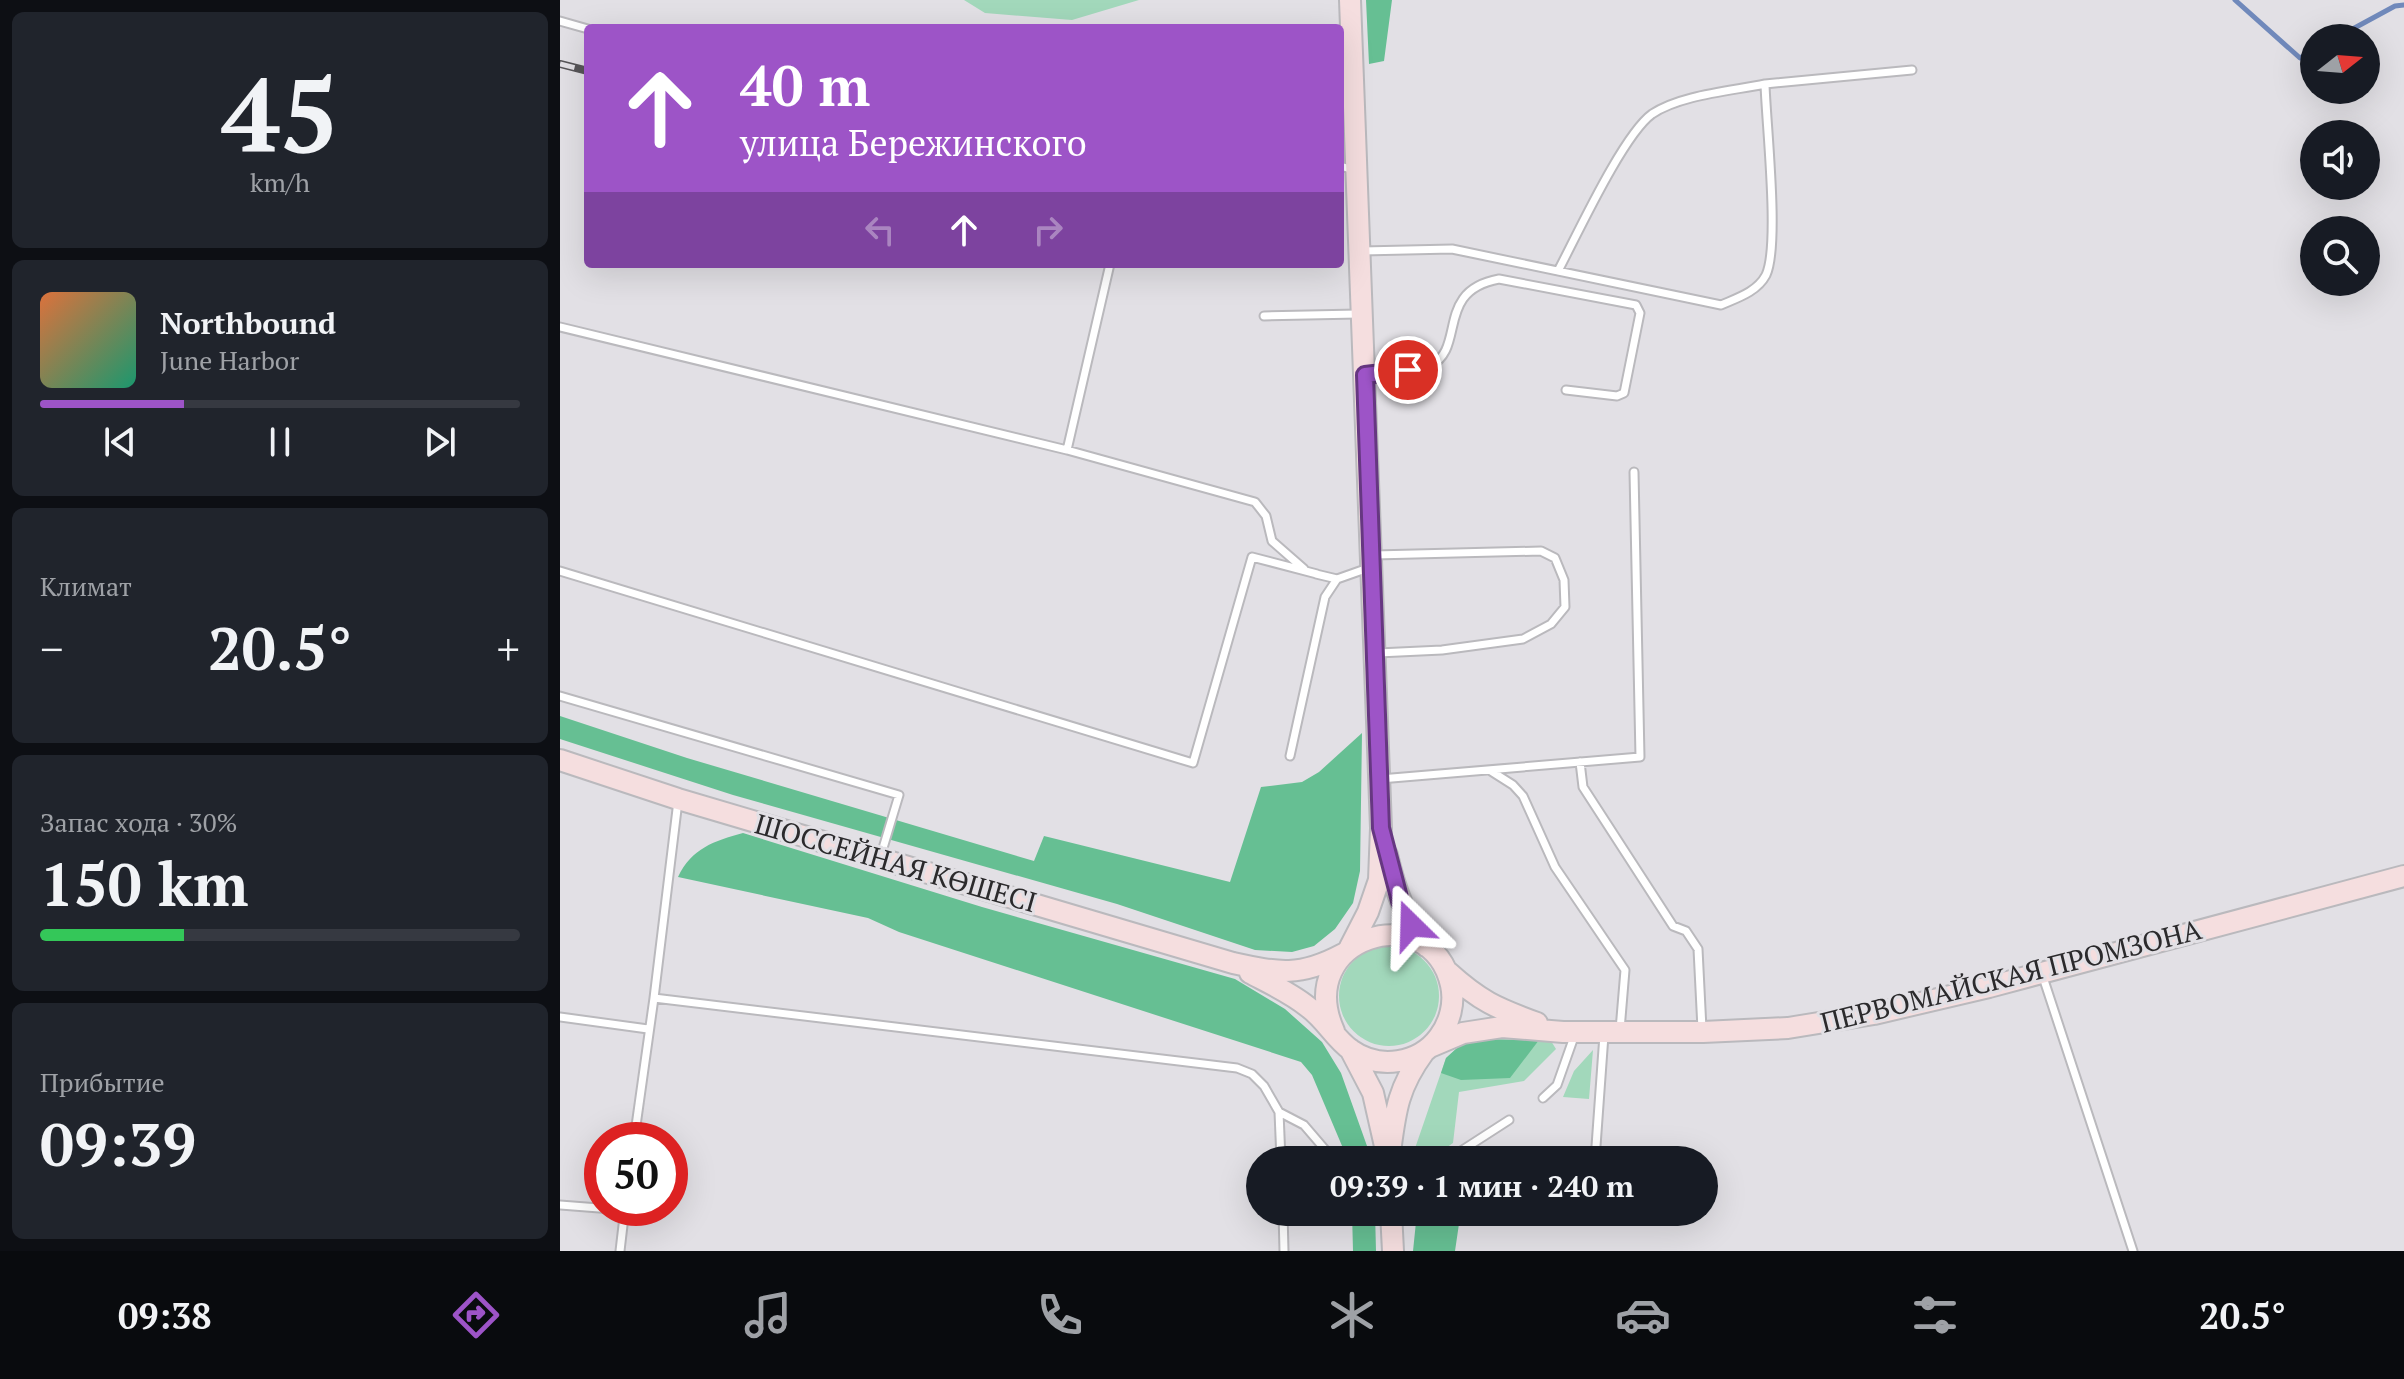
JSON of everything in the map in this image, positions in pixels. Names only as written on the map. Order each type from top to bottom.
[{"type":"main road","points":[[1334,1031],[1325,1005],[1328,977],[1368,912],[1379,880],[1381,828],[1359,251],[1348,168],[1350,0]]},
{"type":"main road","name":"ШОССЕЙНАЯ КӨШЕСІ","points":[[560,760],[678,799],[1233,963]]},
{"type":"main road","points":[[1381,828],[1400,901],[1411,925],[1445,969],[1494,1008],[1569,1032]]},
{"type":"main road","name":"ПЕРВОМАЙСКАЯ ПРОМЗОНА","points":[[1569,1032],[1703,1032],[1788,1028],[1874,1014],[2404,876]]},
{"type":"main road","points":[[1233,963],[1268,971],[1317,968],[1371,937],[1385,935],[1413,939],[1426,946]]},
{"type":"main road","points":[[1233,963],[1309,1007],[1350,1049],[1373,1093],[1385,1146]]},
{"type":"main road","points":[[1390,1146],[1398,1099],[1409,1073],[1439,1038],[1450,1016],[1452,992],[1445,969]]},
{"type":"main road","points":[[1350,1049],[1363,1057],[1391,1062],[1405,1060],[1463,1033],[1502,1027],[1569,1032]]},
{"type":"main road","points":[[1392,1226],[1393,1251]]},
{"type":"lane","points":[[560,21],[584,28]]},
{"type":"lane","points":[[1558,271],[1631,137],[1651,115],[1673,103],[1765,84],[1912,70]]},
{"type":"lane","points":[[1359,251],[1452,249],[1721,305],[1749,293],[1766,275],[1772,241],[1765,84]]},
{"type":"lane","points":[[1067,450],[1109,268]]},
{"type":"lane","points":[[1365,375],[1431,365],[1443,355],[1464,295],[1482,282],[1499,279],[1636,305],[1640,313],[1624,393],[1617,396],[1566,390]]},
{"type":"lane","points":[[1264,316],[1362,314]]},
{"type":"lane","points":[[560,327],[1067,450],[1255,502],[1266,516],[1272,541],[1286,556],[1317,574]]},
{"type":"lane","points":[[1380,779],[1640,757],[1634,472]]},
{"type":"lane","points":[[1290,756],[1325,597],[1337,579],[1372,561],[1541,551],[1555,558],[1564,580],[1565,607],[1551,624],[1523,639],[1442,650],[1376,654]]},
{"type":"lane","points":[[560,571],[1193,763],[1252,557],[1337,579]]},
{"type":"lane","points":[[560,696],[899,795],[880,858]]},
{"type":"lane","points":[[1580,762],[1583,787],[1673,926],[1686,931],[1698,949],[1703,1032]]},
{"type":"lane","points":[[1489,770],[1513,785],[1523,796],[1555,867],[1625,970],[1612,1033],[1597,1146]]},
{"type":"lane","points":[[636,1122],[678,799]]},
{"type":"lane","points":[[2041,972],[2133,1251]]},
{"type":"lane","points":[[654,998],[1237,1068],[1252,1074],[1264,1086],[1279,1112],[1280,1146]]},
{"type":"lane","points":[[560,1017],[648,1029]]},
{"type":"lane","points":[[1543,1098],[1557,1085],[1569,1032]]},
{"type":"lane","points":[[1279,1112],[1304,1125],[1322,1146]]},
{"type":"lane","points":[[1469,1146],[1509,1120]]},
{"type":"lane","points":[[560,1205],[584,1206]]},
{"type":"lane","points":[[620,1251],[623,1226]]},
{"type":"lane","points":[[1283,1226],[1284,1251]]},
{"type":"green space","points":[[964,0],[1139,0],[1072,20],[985,13]]},
{"type":"green space","points":[[1366,0],[1392,0],[1384,61],[1369,64]]},
{"type":"green space","points":[[560,716],[687,758],[1034,861],[1044,836],[1230,882],[1261,787],[1302,782],[1319,772],[1362,733],[1360,871],[1353,903],[1335,929],[1314,946],[1292,952],[1255,950],[1117,904],[733,795],[560,739]]},
{"type":"green space","points":[[743,833],[982,907],[1235,979],[1285,1009],[1322,1042],[1341,1073],[1367,1146],[1342,1146],[1312,1075],[1301,1062],[899,932],[868,918],[678,877],[697,852]]},
{"type":"green space","points":[[1389,946],[1408,950],[1424,961],[1435,977],[1439,996],[1435,1015],[1424,1031],[1408,1042],[1389,1046],[1370,1042],[1354,1031],[1343,1015],[1339,996],[1343,977],[1354,961],[1370,950]]},
{"type":"green space","points":[[1467,1039],[1551,1041],[1556,1049],[1524,1081],[1459,1092],[1453,1143],[1449,1146],[1416,1146],[1446,1058]]},
{"type":"green space","points":[[1467,1039],[1539,1040],[1510,1078],[1461,1080],[1441,1073],[1446,1058]]},
{"type":"green space","points":[[1593,1050],[1589,1099],[1563,1097],[1574,1071]]},
{"type":"green space","points":[[1352,1226],[1375,1226],[1376,1251],[1353,1251]]},
{"type":"green space","points":[[1416,1226],[1459,1226],[1455,1251],[1413,1251]]},
{"type":"waterway","points":[[2235,0],[2300,58]]},
{"type":"waterway","points":[[2362,24],[2395,6],[2404,5]]},
{"type":"railway","points":[[560,64],[584,70]]},
{"type":"route","points":[[1408,370],[1365,375],[1381,828],[1390,869],[1411,925]]}]
